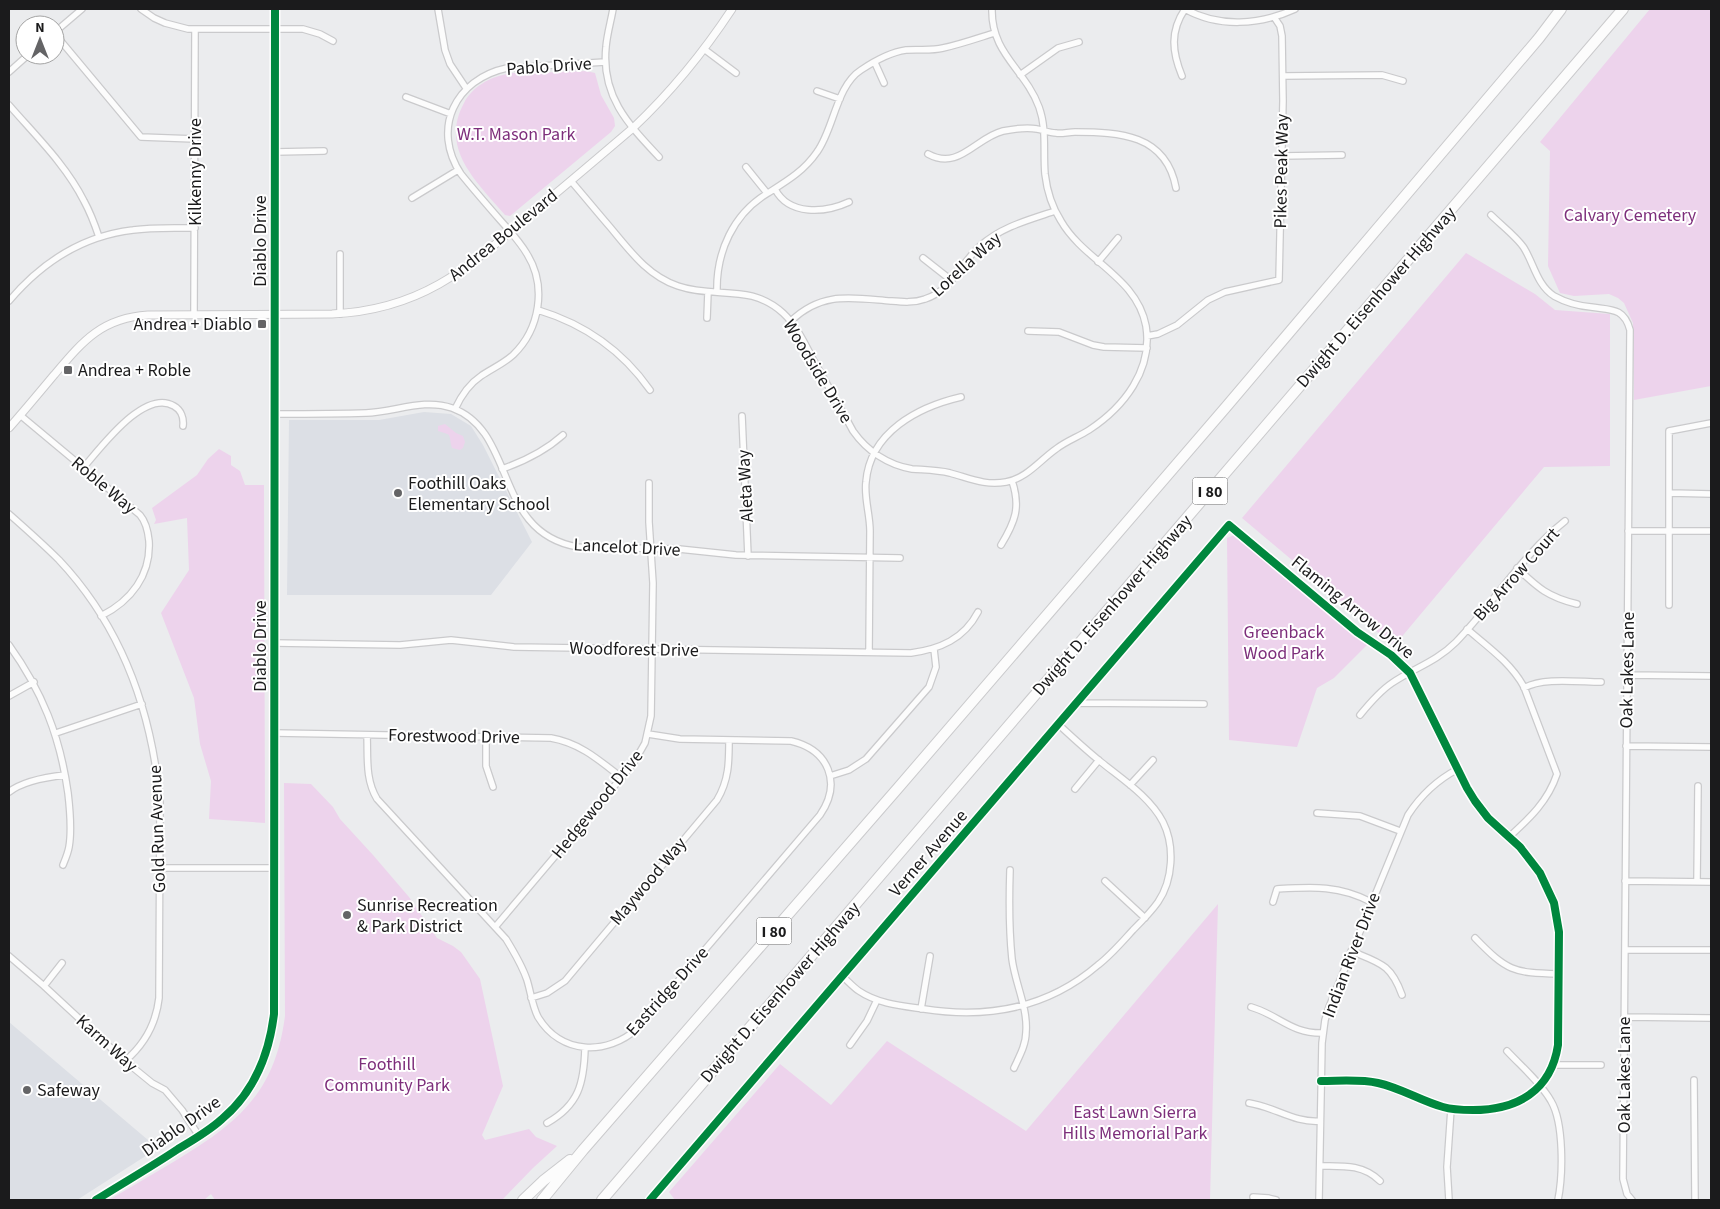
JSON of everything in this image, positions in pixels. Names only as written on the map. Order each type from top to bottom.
[{"type":"highway","name":"I 80","points":[[542,1200],[583,1150],[892,796],[1220,414],[1539,38],[1561,9]]},
{"type":"highway","name":"Dwight D. Eisenhower Highway","points":[[602,1200],[1623,9]]},
{"type":"highway","points":[[523,1200],[543,1181],[583,1150]]},
{"type":"street","points":[[65,24],[82,9]]},
{"type":"street","points":[[140,9],[154,18],[175,26],[195,29],[303,29],[332,41]]},
{"type":"street","name":"Diablo Drive","points":[[96,1200],[199,1136],[224,1118],[243,1097],[258,1072],[268,1047],[274,1014],[275,9]]},
{"type":"street","points":[[438,9],[445,50],[450,64],[466,88]]},
{"type":"street","points":[[613,9],[606,44],[606,62],[612,94],[619,109],[632,128],[659,157]]},
{"type":"street","name":"Andrea Boulevard","points":[[9,428],[79,345],[104,327],[118,320],[138,316],[340,314],[387,306],[435,288],[464,270],[632,128],[680,80],[732,9]]},
{"type":"street","points":[[874,454],[890,463],[901,466],[952,474],[977,482],[994,484],[1012,481],[1028,473],[1057,448],[1087,431],[1112,412],[1127,396],[1143,367],[1147,348],[1147,336],[1143,314],[1125,285],[1074,240],[1055,211],[1045,176],[1045,131],[1038,104],[1000,47],[994,33],[992,9]]},
{"type":"street","points":[[1182,76],[1174,54],[1173,43],[1178,21],[1185,9],[1205,18],[1228,22],[1256,21],[1274,17],[1294,9]]},
{"type":"street","name":"Pikes Peak Way","points":[[1147,336],[1177,326],[1208,300],[1232,290],[1279,280],[1283,76],[1282,31],[1274,17]]},
{"type":"street","name":"Kilkenny Drive","points":[[194,315],[195,29]]},
{"type":"street","points":[[717,292],[716,281],[720,258],[727,237],[736,222],[747,209],[767,193],[795,176],[818,151],[829,131],[845,86],[851,78],[859,71],[904,50],[943,48],[994,33]]},
{"type":"street","points":[[1020,75],[1054,51],[1080,42]]},
{"type":"street","points":[[65,45],[141,137],[195,139]]},
{"type":"street","points":[[704,49],[736,73]]},
{"type":"street","name":"Pablo Drive","points":[[455,409],[472,383],[503,364],[520,348],[532,329],[538,310],[538,287],[533,265],[521,245],[458,170],[448,143],[448,125],[451,114],[458,98],[466,88],[484,75],[507,68],[606,62]]},
{"type":"street","points":[[875,63],[884,83]]},
{"type":"street","points":[[1283,76],[1382,75],[1403,81]]},
{"type":"street","points":[[817,91],[840,99]]},
{"type":"street","points":[[406,97],[451,114]]},
{"type":"street","points":[[9,105],[76,186],[92,217],[99,237]]},
{"type":"street","points":[[928,154],[938,158],[953,159],[962,155],[983,139],[1003,131],[1035,128],[1054,134],[1072,132],[1113,133],[1141,140],[1159,154],[1172,173],[1176,188]]},
{"type":"street","points":[[275,152],[324,151]]},
{"type":"street","points":[[1282,156],[1342,155]]},
{"type":"street","points":[[746,168],[767,193]]},
{"type":"street","points":[[412,198],[458,170]]},
{"type":"street","name":"Woodside Drive","points":[[571,181],[634,256],[649,270],[677,286],[708,292],[742,293],[758,298],[774,306],[790,320],[798,330],[853,431],[874,454]]},
{"type":"street","points":[[776,189],[784,201],[798,208],[824,210],[849,202]]},
{"type":"street","name":"Lorella Way","points":[[790,320],[809,306],[832,298],[908,303],[925,300],[940,291],[978,248],[998,233],[1020,222],[1055,211]]},
{"type":"street","name":"Oak Lakes Lane","points":[[1491,215],[1523,246],[1538,279],[1548,291],[1554,296],[1580,306],[1615,310],[1625,318],[1630,334],[1623,1179],[1627,1194],[1632,1200]]},
{"type":"street","points":[[9,301],[28,279],[52,260],[68,250],[99,237],[134,230],[194,228]]},
{"type":"street","points":[[1098,262],[1118,238]]},
{"type":"street","points":[[340,254],[340,314]]},
{"type":"street","points":[[923,258],[951,280]]},
{"type":"street","points":[[707,318],[708,292]]},
{"type":"street","points":[[538,310],[570,322],[601,340],[632,368],[650,390]]},
{"type":"street","points":[[1028,331],[1059,332],[1093,345],[1104,347],[1147,348]]},
{"type":"street","points":[[869,652],[870,525],[866,482],[874,454],[877,446],[886,436],[908,418],[933,405],[961,397]]},
{"type":"street","points":[[83,468],[119,426],[138,411],[148,406],[164,402],[173,405],[180,412],[183,426]]},
{"type":"street","name":"Lancelot Drive","points":[[275,414],[367,413],[430,404],[455,409],[470,417],[488,439],[527,518],[539,531],[554,541],[578,547],[679,549],[748,556],[900,558]]},
{"type":"street","name":"Roble Way","points":[[20,415],[142,517],[147,528],[149,538],[146,564],[141,579],[136,588],[121,604],[101,616]]},
{"type":"street","name":"Aleta Way","points":[[742,416],[748,556]]},
{"type":"street","points":[[1669,605],[1669,431],[1711,423]]},
{"type":"street","points":[[502,469],[535,455],[563,435]]},
{"type":"street","points":[[1001,545],[1015,518],[1016,496],[1012,481]]},
{"type":"street","name":"Hedgewood Drive","points":[[496,926],[622,778],[637,759],[648,734],[653,583],[649,522],[649,482]]},
{"type":"street","points":[[1670,494],[1711,494]]},
{"type":"street","name":"Gold Run Avenue","points":[[9,514],[59,560],[101,616],[125,660],[142,704],[151,736],[158,776],[160,802],[158,1007],[149,1033],[138,1049],[125,1060]]},
{"type":"street","name":"Big Arrow Court","points":[[1360,715],[1392,683],[1436,659],[1456,642],[1517,568],[1552,531],[1565,521]]},
{"type":"street","name":"Flaming Arrow Drive","points":[[1229,525],[1357,632],[1391,655],[1410,673],[1475,801],[1488,818],[1520,847],[1540,873],[1554,903],[1559,932],[1558,1045],[1553,1064],[1539,1086],[1519,1101],[1499,1109],[1451,1109],[1378,1083],[1366,1081],[1321,1081]]},
{"type":"street","name":"Verner Avenue","points":[[650,1200],[1229,525]]},
{"type":"street","points":[[1628,530],[1711,531]]},
{"type":"street","points":[[1517,568],[1546,594],[1577,604]]},
{"type":"street","name":"Woodforest Drive","points":[[275,643],[400,645],[451,640],[514,647],[911,653],[934,649],[961,635],[971,625],[978,612]]},
{"type":"street","points":[[1467,629],[1518,676],[1557,774],[1541,806],[1509,837]]},
{"type":"street","points":[[9,644],[34,682],[56,733],[65,774],[70,810],[69,848],[63,865]]},
{"type":"street","points":[[648,734],[680,739],[791,741],[812,749],[820,756],[830,776],[849,770],[866,759],[929,686],[934,677],[936,667],[934,649]]},
{"type":"street","points":[[1627,675],[1711,676]]},
{"type":"street","points":[[9,696],[34,682]]},
{"type":"street","points":[[1524,688],[1545,682],[1601,682]]},
{"type":"street","points":[[1076,703],[1204,704]]},
{"type":"street","points":[[56,733],[142,704]]},
{"type":"street","points":[[842,976],[859,991],[876,1000],[971,1014],[1006,1010],[1037,1002],[1085,976],[1108,957],[1145,918],[1159,901],[1169,876],[1170,849],[1163,822],[1154,809],[1130,785],[1058,724]]},
{"type":"street","name":"Forestwood Drive","points":[[275,733],[551,738],[572,743],[590,753],[622,778]]},
{"type":"street","name":"Eastridge Drive","points":[[367,735],[368,775],[370,785],[377,799],[506,939],[518,958],[539,1018],[562,1040],[585,1048],[610,1045],[625,1038],[638,1028],[820,816],[830,796],[830,776]]},
{"type":"street","points":[[486,737],[486,766],[494,787]]},
{"type":"street","name":"Maywood Way","points":[[531,998],[546,993],[564,980],[717,800],[726,784],[729,740]]},
{"type":"street","points":[[1626,746],[1711,746]]},
{"type":"street","points":[[1075,789],[1099,760]]},
{"type":"street","points":[[1130,785],[1153,760]]},
{"type":"street","name":"Indian River Drive","points":[[1319,1200],[1323,1033],[1329,1007],[1408,815],[1422,796],[1440,779],[1458,769]]},
{"type":"street","points":[[9,792],[14,788],[31,782],[65,774]]},
{"type":"street","points":[[1697,882],[1698,786]]},
{"type":"street","points":[[1317,813],[1360,816],[1400,831]]},
{"type":"street","points":[[159,868],[274,868]]},
{"type":"street","points":[[1010,870],[1012,963],[1026,1033],[1024,1044],[1014,1068]]},
{"type":"street","points":[[1105,881],[1145,918]]},
{"type":"street","points":[[1625,881],[1711,882]]},
{"type":"street","points":[[1273,902],[1277,889],[1328,888],[1352,893],[1371,902]]},
{"type":"street","points":[[1474,938],[1492,956],[1510,968],[1531,974],[1559,974]]},
{"type":"street","points":[[1625,950],[1711,950]]},
{"type":"street","points":[[1351,952],[1382,964],[1394,976],[1402,996]]},
{"type":"street","name":"Karm Way","points":[[9,956],[125,1060],[152,1083],[165,1090],[182,1110],[199,1136]]},
{"type":"street","points":[[921,1008],[930,956]]},
{"type":"street","points":[[44,986],[62,963]]},
{"type":"street","points":[[850,1045],[867,1021],[876,1000]]},
{"type":"street","points":[[1251,1006],[1266,1012],[1295,1029],[1323,1033]]},
{"type":"street","points":[[1624,1017],[1711,1018]]},
{"type":"street","points":[[547,1124],[564,1112],[579,1092],[583,1077],[585,1048]]},
{"type":"street","points":[[1507,1050],[1552,1101],[1559,1121],[1560,1190],[1558,1200]]},
{"type":"street","points":[[1553,1064],[1601,1065]]},
{"type":"street","points":[[1694,1080],[1695,1200]]},
{"type":"street","points":[[1250,1103],[1270,1108],[1295,1119],[1320,1121]]},
{"type":"street","points":[[1449,1200],[1448,1167],[1451,1109]]},
{"type":"street","points":[[1320,1166],[1360,1168],[1380,1180]]},
{"type":"street","points":[[1253,1196],[1276,1200]]},
{"type":"shaded area","name":"Foothill Oaks Elementary School","points":[[424,412],[451,414],[471,426],[483,445],[532,542],[491,595],[287,595],[289,420],[379,420]]},
{"type":"shaded area","points":[[9,1022],[148,1140],[155,1150],[77,1200],[9,1200]]},
{"type":"green space","name":"Calvary Cemetery","points":[[1650,9],[1711,9],[1711,386],[1634,400],[1633,323],[1624,303],[1609,294],[1574,296],[1560,293],[1548,266],[1550,151],[1540,142]]},
{"type":"green space","name":"W.T. Mason Park","points":[[586,71],[595,73],[601,95],[614,118],[615,126],[611,132],[510,216],[505,215],[473,177],[459,150],[456,135],[457,120],[467,97],[488,80],[510,73]]},
{"type":"green space","points":[[1466,253],[1535,294],[1555,310],[1610,314],[1610,466],[1544,467],[1394,646],[1242,518]]},
{"type":"green space","points":[[445,424],[463,436],[465,442],[460,450],[452,448],[448,434],[438,431],[438,426]]},
{"type":"green space","points":[[219,449],[231,456],[231,465],[240,471],[245,485],[264,485],[265,823],[209,819],[211,781],[200,744],[194,698],[161,613],[189,570],[187,518],[154,524],[156,520],[152,508],[197,475],[208,459]]},
{"type":"green space","name":"Greenback Wood Park","points":[[1239,533],[1369,643],[1334,678],[1317,688],[1297,747],[1229,740],[1227,538]]},
{"type":"green space","name":"Foothill Community Park","points":[[284,783],[311,784],[333,807],[340,819],[409,897],[437,938],[461,952],[480,979],[503,1086],[482,1135],[485,1140],[529,1129],[536,1137],[557,1146],[502,1200],[215,1200],[211,1194],[204,1200],[109,1200],[197,1147],[235,1119],[262,1086],[272,1066],[280,1043],[285,1016]]},
{"type":"green space","name":"East Lawn Sierra Hills Memorial Park","points":[[1218,904],[1210,1200],[675,1200],[669,1192],[780,1064],[831,1105],[887,1041],[1026,1131]]},
{"type":"cycle path","points":[[96,1200],[201,1135],[233,1108],[243,1097],[258,1072],[272,1029],[274,1014],[275,9]]},
{"type":"cycle path","points":[[650,1200],[1229,525],[1357,632],[1391,655],[1410,673],[1475,801],[1488,818],[1520,847],[1540,873],[1554,903],[1559,932],[1558,1045],[1548,1075],[1540,1086],[1529,1095],[1517,1102],[1504,1106],[1489,1109],[1458,1110],[1435,1104],[1378,1083],[1321,1081]]},
{"type":"place","name":"Andrea + Diablo","points":[[262,324]]},
{"type":"place","name":"Andrea + Roble","points":[[68,370]]},
{"type":"place","name":"Foothill Oaks Elementary School","points":[[398,493]]},
{"type":"place","name":"Sunrise Recreation & Park District","points":[[347,915]]},
{"type":"place","name":"Safeway","points":[[27,1090]]}]
